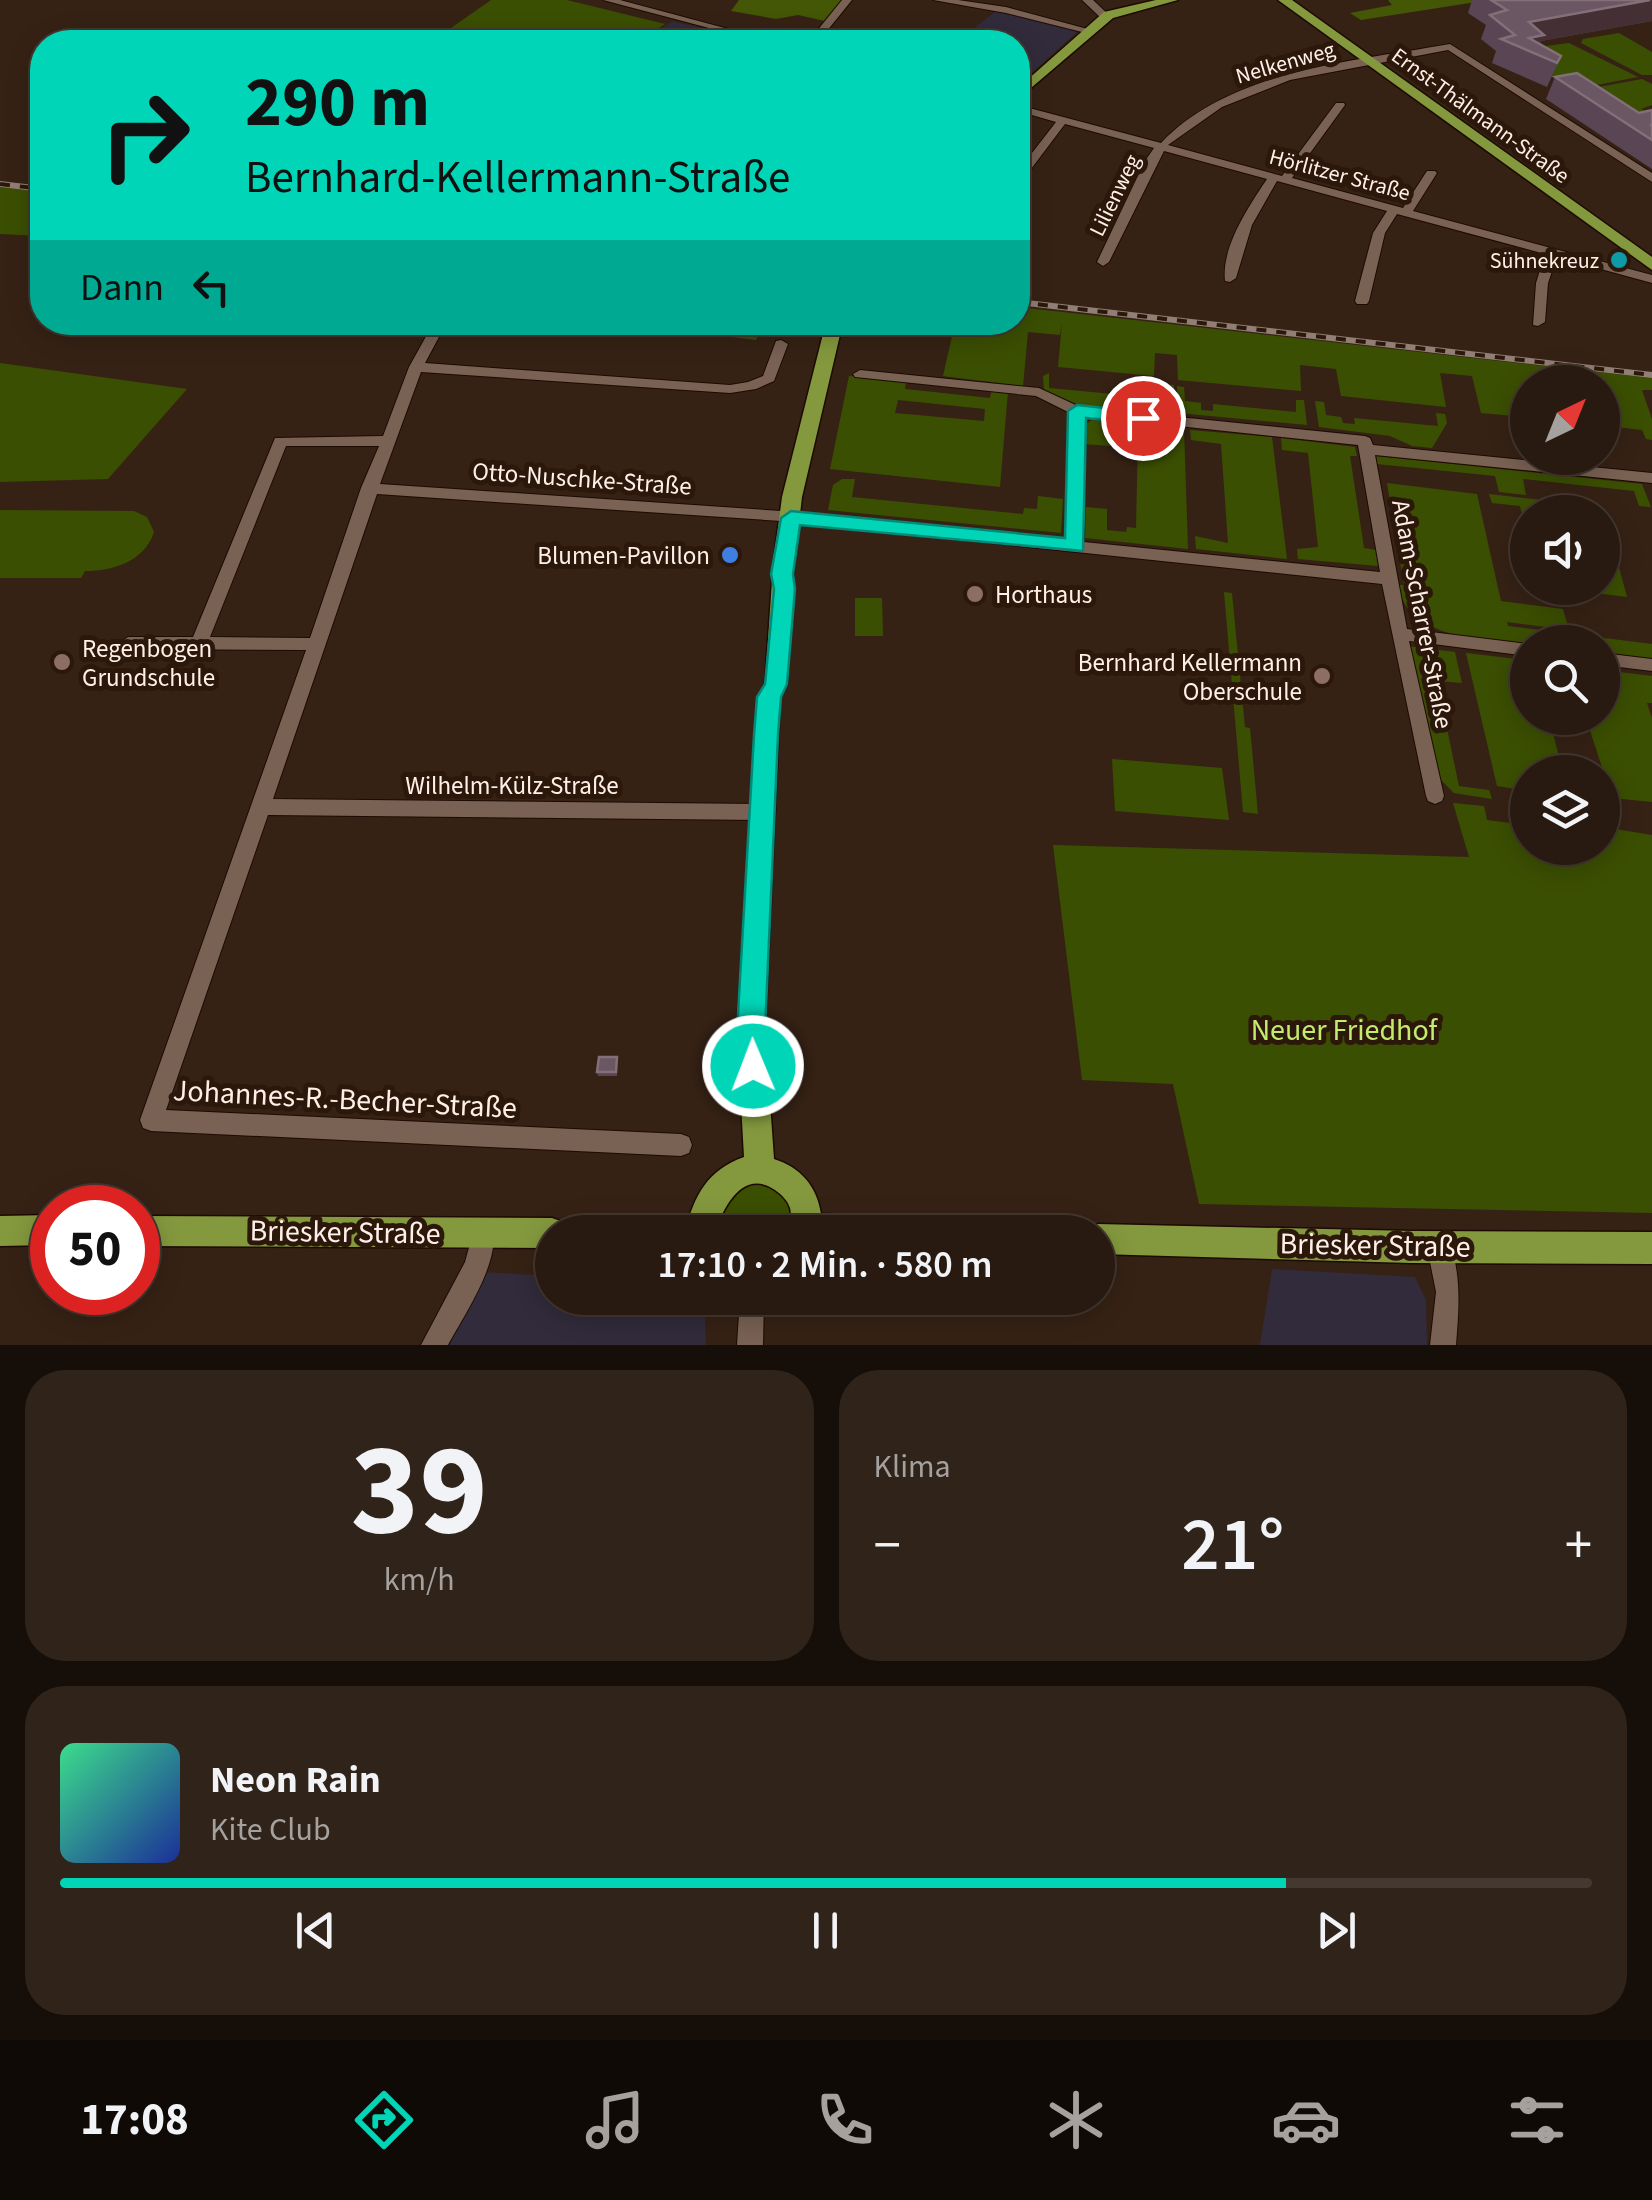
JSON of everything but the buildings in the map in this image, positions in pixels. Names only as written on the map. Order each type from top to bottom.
[{"type":"main road","points":[[1030,84],[1080,45],[1086,34],[1106,17],[1172,0]]},
{"type":"main road","name":"Ernst-Thälmann-Straße","points":[[1284,0],[1652,265]]},
{"type":"main road","points":[[760,1169],[751,1031],[769,697],[762,682],[773,588],[782,574],[831,335]]},
{"type":"main road","points":[[702,1215],[714,1190],[743,1170],[760,1169],[778,1174],[796,1192],[807,1215]]},
{"type":"main road","points":[[0,1230],[30,1230]]},
{"type":"main road","name":"Briesker Straße","points":[[160,1230],[535,1234]]},
{"type":"main road","name":"Briesker Straße","points":[[1115,1239],[1438,1248],[1652,1248]]},
{"type":"street","points":[[608,0],[725,30]]},
{"type":"street","points":[[823,30],[847,0]]},
{"type":"street","points":[[938,0],[1001,10],[1086,34]]},
{"type":"street","points":[[1088,0],[1106,17]]},
{"type":"street","name":"Nelkenweg","points":[[1165,144],[1190,123],[1236,96],[1308,71],[1454,48],[1652,178]]},
{"type":"street","points":[[1230,278],[1234,251],[1246,223],[1340,106]]},
{"type":"street","name":"Hörlitzer Straße","points":[[1030,111],[1165,144],[1652,279]]},
{"type":"street","points":[[1030,163],[1063,120]]},
{"type":"street","name":"Lilienweg","points":[[1104,262],[1151,161],[1165,144]]},
{"type":"street","points":[[1362,301],[1379,232],[1431,173]]},
{"type":"street","points":[[1538,322],[1542,283],[1552,252]]},
{"type":"street","name":"Johannes-R.-Becher-Straße","points":[[434,335],[416,367],[370,488],[263,807],[151,1120],[681,1144]]},
{"type":"street","points":[[416,367],[730,388],[751,386],[769,378],[780,344]]},
{"type":"street","points":[[860,374],[1039,392],[1077,411],[1652,478]]},
{"type":"street","points":[[1076,546],[1077,411]]},
{"type":"street","points":[[199,644],[280,441],[388,441]]},
{"type":"street","name":"Adam-Scharrer-Straße","points":[[1366,445],[1399,634],[1435,796]]},
{"type":"street","name":"Otto-Nuschke-Straße","points":[[370,488],[791,518],[1389,579]]},
{"type":"street","points":[[1399,634],[1510,648]]},
{"type":"street","points":[[128,643],[319,644]]},
{"type":"street","points":[[1620,660],[1652,664]]},
{"type":"street","name":"Wilhelm-Külz-Straße","points":[[263,807],[761,812]]},
{"type":"street","points":[[434,1345],[477,1265],[483,1234]]},
{"type":"street","points":[[1438,1248],[1448,1292],[1443,1345]]},
{"type":"street","points":[[750,1345],[751,1315]]},
{"type":"shaded area","points":[[996,11],[1078,31],[1030,74],[1030,30],[971,30]]},
{"type":"shaded area","points":[[673,21],[709,30],[659,30]]},
{"type":"shaded area","points":[[1272,1269],[1415,1277],[1426,1300],[1427,1345],[1260,1345]]},
{"type":"shaded area","points":[[483,1272],[535,1275],[535,1315],[705,1315],[706,1345],[442,1345]]},
{"type":"green space","points":[[491,0],[567,0],[665,24],[656,30],[448,30]]},
{"type":"green space","points":[[739,0],[842,0],[825,21],[798,15],[776,19],[731,11]]},
{"type":"green space","points":[[1388,0],[1489,0],[1361,20],[1350,13],[1392,5]]},
{"type":"green space","points":[[1619,33],[1652,52],[1652,75],[1642,75],[1581,43],[1583,39]]},
{"type":"green space","points":[[1569,43],[1638,77],[1576,89],[1532,64],[1531,48]]},
{"type":"green space","points":[[1642,79],[1652,84],[1652,105],[1641,109],[1648,112],[1642,117],[1582,90]]},
{"type":"green space","points":[[0,187],[30,191],[30,235],[0,234]]},
{"type":"green space","points":[[1030,308],[1536,365],[1510,365],[1510,416],[1481,413],[1472,376],[1440,373],[1446,407],[1341,396],[1336,369],[1300,365],[1301,391],[1178,380],[1177,355],[1155,353],[1154,376],[1058,367],[1062,323],[1060,335],[1030,332]]},
{"type":"green space","points":[[716,335],[758,335],[756,340]]},
{"type":"green space","points":[[952,335],[1028,335],[1023,386],[943,376]]},
{"type":"green space","points":[[0,363],[187,389],[108,479],[0,482]]},
{"type":"green space","points":[[1049,373],[1049,388],[1156,398],[1157,383],[1174,385],[1175,413],[1073,405],[1044,390],[1043,376]]},
{"type":"green space","points":[[1620,374],[1652,378],[1652,390],[1642,390],[1652,419],[1652,440],[1646,439],[1642,430],[1620,427]]},
{"type":"green space","points":[[849,376],[906,381],[905,389],[990,398],[992,389],[1008,391],[1000,487],[830,469]],"holes":[[[898,400],[985,409],[984,421],[895,413]]]},
{"type":"green space","points":[[1177,386],[1184,387],[1185,401],[1201,403],[1201,410],[1213,411],[1213,404],[1296,412],[1296,400],[1304,400],[1307,425],[1178,413]]},
{"type":"green space","points":[[1315,401],[1324,402],[1326,415],[1341,417],[1343,423],[1355,424],[1354,418],[1438,426],[1436,413],[1445,414],[1447,423],[1432,448],[1412,446],[1390,436],[1319,427]]},
{"type":"green space","points":[[1092,420],[1184,429],[1188,549],[1085,538],[1086,507],[1107,509],[1107,530],[1126,532],[1127,527],[1136,528],[1138,437],[1111,433],[1110,446],[1083,444],[1084,425]]},
{"type":"green space","points":[[1190,430],[1272,437],[1287,559],[1196,549],[1195,536],[1228,543],[1221,444],[1191,440]]},
{"type":"green space","points":[[1281,438],[1355,447],[1357,456],[1350,456],[1364,548],[1377,550],[1378,566],[1298,559],[1297,549],[1318,547],[1308,453],[1282,450]]},
{"type":"green space","points":[[1376,456],[1510,470],[1510,475],[1556,475],[1642,484],[1651,507],[1639,506],[1634,491],[1523,479],[1526,495],[1499,492],[1495,476],[1377,464]]},
{"type":"green space","points":[[842,479],[855,479],[852,497],[1023,514],[1024,508],[1037,509],[1038,496],[1063,499],[1061,533],[828,510],[833,485]]},
{"type":"green space","points":[[1387,483],[1477,494],[1501,601],[1563,609],[1568,625],[1507,622],[1510,643],[1454,635],[1428,624],[1408,608],[1397,585],[1404,585]]},
{"type":"green space","points":[[1489,494],[1510,496],[1510,505],[1492,503]]},
{"type":"green space","points":[[0,510],[134,511],[147,517],[154,532],[135,558],[116,567],[85,571],[81,578],[0,578]]},
{"type":"green space","points":[[1620,571],[1627,597],[1620,596]]},
{"type":"green space","points":[[1224,592],[1232,593],[1258,814],[1243,812]]},
{"type":"green space","points":[[855,598],[882,598],[883,636],[855,636]]},
{"type":"green space","points":[[1620,640],[1652,644],[1652,660],[1620,655]]},
{"type":"green space","points":[[1407,646],[1455,652],[1462,683],[1437,681],[1459,786],[1489,790],[1492,799],[1454,793],[1440,779]]},
{"type":"green space","points":[[1466,653],[1510,658],[1510,735],[1553,735],[1559,755],[1510,755],[1510,788],[1497,786]]},
{"type":"green space","points":[[1620,672],[1652,676],[1652,703],[1647,703],[1652,718],[1652,802],[1620,799],[1620,755],[1598,755],[1592,735],[1620,735]]},
{"type":"green space","points":[[1112,759],[1222,768],[1229,820],[1115,811]]},
{"type":"green space","name":"Neuer Friedhof","points":[[1453,803],[1484,806],[1487,820],[1510,823],[1510,865],[1620,865],[1620,830],[1652,835],[1652,1213],[1199,1204],[1173,1084],[1082,1080],[1053,845],[1469,857]]},
{"type":"green space","points":[[757,1178],[788,1193],[793,1215],[712,1215],[713,1207]]},
{"type":"railway","points":[[0,184],[30,188]]},
{"type":"railway","points":[[1030,303],[1652,375]]},
{"type":"place","name":"Sühnekreuz","points":[[1619,260]]},
{"type":"place","name":"Blumen-Pavillon","points":[[730,555]]},
{"type":"place","name":"Horthaus","points":[[975,594]]},
{"type":"place","name":"Regenbogen Grundschule","points":[[62,662]]},
{"type":"place","name":"Bernhard Kellermann Oberschule","points":[[1322,676]]},
{"type":"route","points":[[753,1066],[751,1031],[766,735],[769,697],[776,684],[782,574],[791,518],[1076,546],[1077,411],[1143,418]]}]
